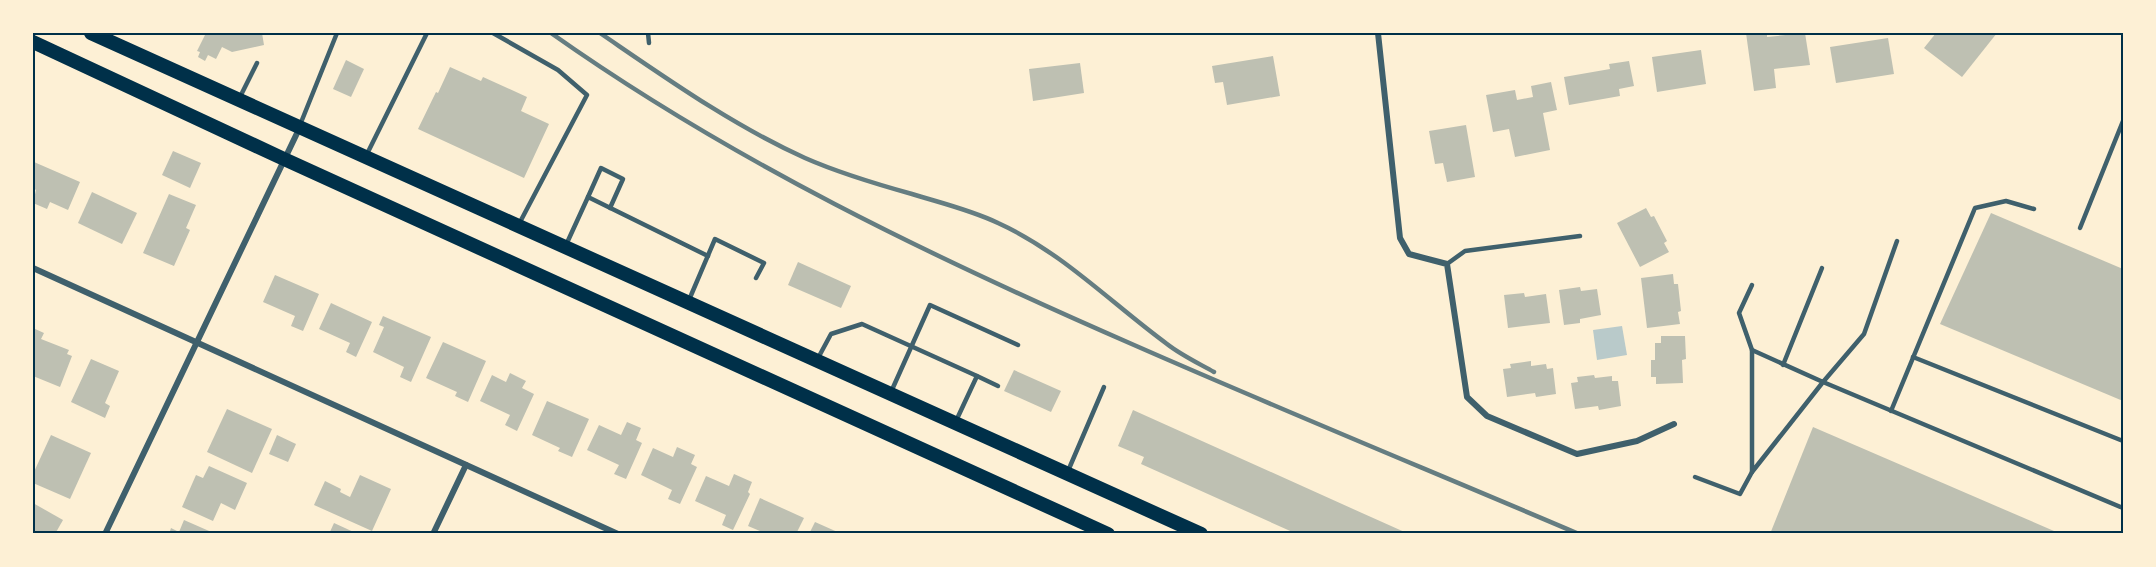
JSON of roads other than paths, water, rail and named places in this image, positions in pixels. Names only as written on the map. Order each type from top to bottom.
[{"type":"main road","points":[[91,33],[1201,534]]},
{"type":"main road","points":[[33,42],[1108,534]]},
{"type":"street","points":[[1378,33],[1400,238],[1408,254],[1447,264],[1467,397],[1486,416],[1577,454],[1637,441],[1674,424]]},
{"type":"street","points":[[105,534],[300,127]]},
{"type":"street","points":[[33,268],[618,534]]},
{"type":"street","points":[[433,534],[466,465]]},
{"type":"lane","points":[[300,127],[337,33]]},
{"type":"lane","points":[[366,157],[427,33]]},
{"type":"lane","points":[[493,33],[558,70],[587,95],[518,226]]},
{"type":"lane","points":[[648,33],[649,43]]},
{"type":"lane","points":[[239,100],[257,63]]},
{"type":"lane","points":[[2080,228],[2123,121]]},
{"type":"lane","points":[[564,247],[601,168],[624,179],[610,208]]},
{"type":"lane","points":[[588,197],[708,255]]},
{"type":"lane","points":[[1891,411],[1975,208],[2006,201],[2034,209]]},
{"type":"lane","points":[[1447,264],[1465,251],[1580,236]]},
{"type":"lane","points":[[688,303],[714,238],[764,263],[756,278]]},
{"type":"lane","points":[[1695,477],[1740,494],[1752,472],[1822,382],[1864,334],[1897,241]]},
{"type":"lane","points":[[1783,365],[1822,268]]},
{"type":"lane","points":[[1752,285],[1739,313],[1752,350],[1752,472]]},
{"type":"lane","points":[[890,394],[930,305],[1018,345]]},
{"type":"lane","points":[[817,361],[831,334],[862,324],[998,386]]},
{"type":"lane","points":[[1752,350],[1822,382],[2123,508]]},
{"type":"lane","points":[[1913,357],[2123,441]]},
{"type":"lane","points":[[954,423],[977,376]]},
{"type":"lane","points":[[1066,474],[1104,387]]},
{"type":"railway","points":[[551,33],[620,80],[762,165],[908,241],[1058,312],[1579,534]]},
{"type":"railway","points":[[600,33],[725,116],[805,158],[858,178],[977,214],[1021,235],[1065,263],[1172,348],[1214,372]]}]
